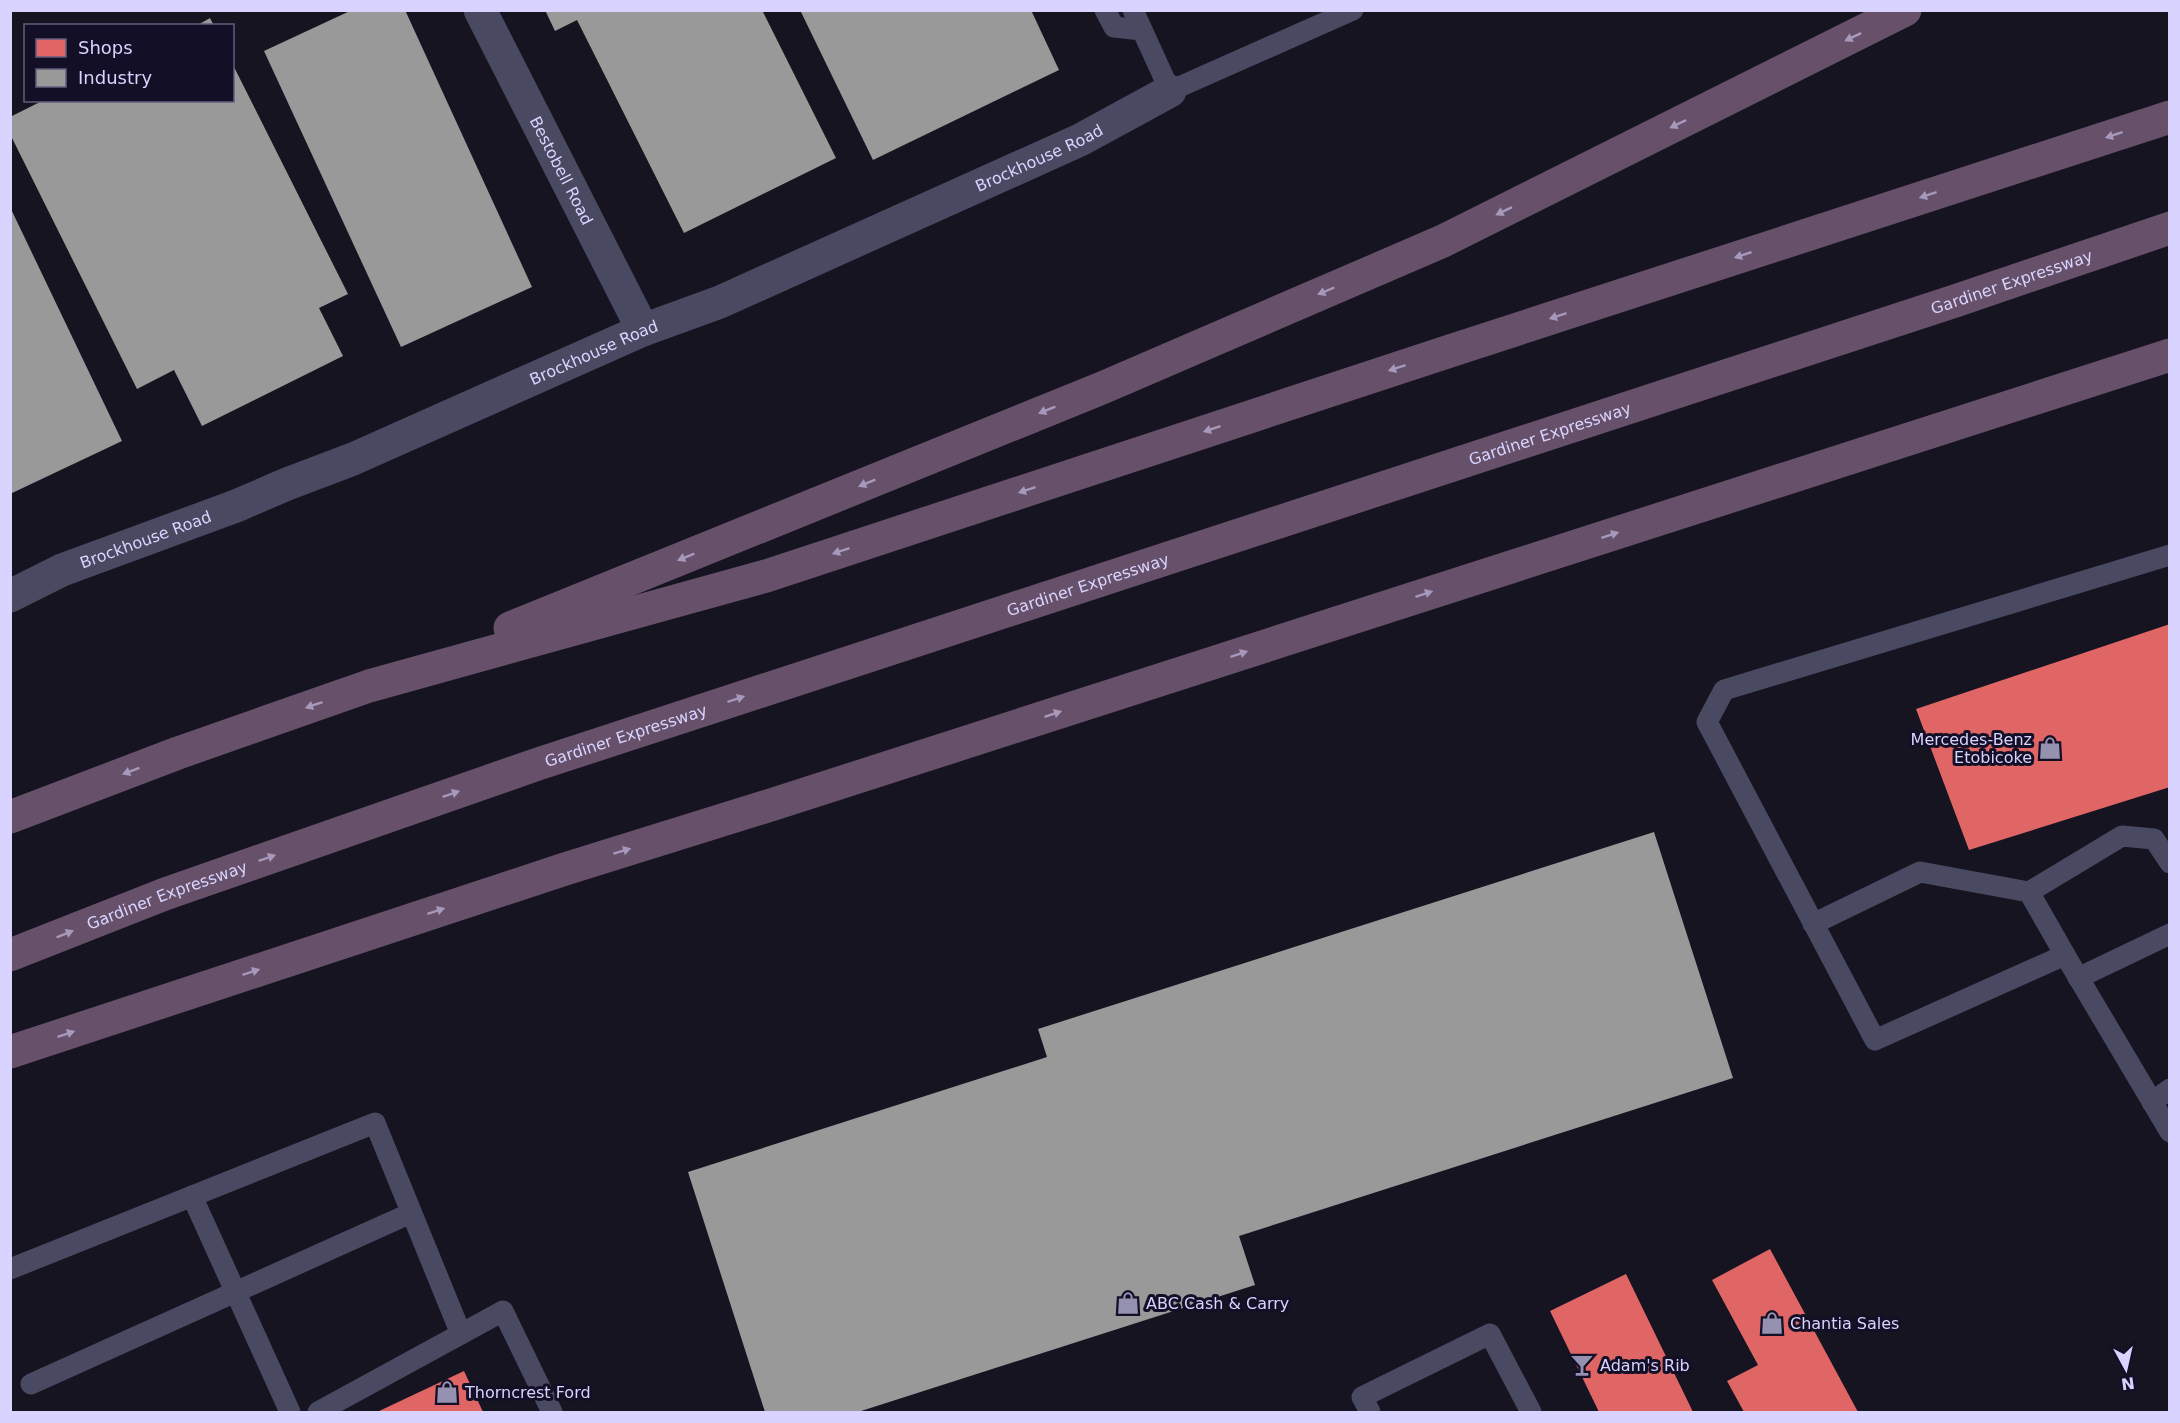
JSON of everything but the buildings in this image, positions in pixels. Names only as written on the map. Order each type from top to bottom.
[{"type":"highway","points":[[10,817],[178,753],[369,686],[1102,388],[1443,241],[1905,10]]},
{"type":"highway","points":[[369,686],[766,576],[2169,117]]},
{"type":"highway","name":"Gardiner Expressway","points":[[10,956],[165,894],[538,764],[1955,301],[2169,228]]},
{"type":"highway","points":[[10,1052],[564,869],[777,803],[2169,355]]},
{"type":"street","name":"Bestobell Road","points":[[480,10],[643,330]]},
{"type":"street","name":"Brockhouse Road","points":[[10,596],[62,570],[236,506],[353,459],[643,330],[720,302],[1080,140],[1170,91]]},
{"type":"lane","points":[[1105,10],[1114,27],[1142,30]]},
{"type":"lane","points":[[1133,10],[1170,91],[1353,10]]},
{"type":"lane","points":[[2065,955],[1875,1040],[1707,722],[1724,690],[2169,555]]},
{"type":"lane","points":[[1814,924],[1920,872],[2029,892],[2122,836],[2154,839],[2169,863]]},
{"type":"lane","points":[[2029,892],[2169,1132]]},
{"type":"lane","points":[[2078,978],[2169,934]]},
{"type":"lane","points":[[2152,1102],[2169,1089]]},
{"type":"lane","points":[[10,1269],[375,1123],[462,1334]]},
{"type":"lane","points":[[192,1196],[290,1413]]},
{"type":"lane","points":[[31,1384],[411,1213]]},
{"type":"lane","points":[[318,1413],[503,1311],[552,1413]]},
{"type":"lane","points":[[1370,1413],[1362,1397],[1490,1334],[1531,1413]]},
{"type":"place","name":"Mercedes-Benz Etobicoke","points":[[2050,748]]},
{"type":"place","name":"ABC Cash & Carry","points":[[1128,1303]]},
{"type":"place","name":"Chantia Sales","points":[[1772,1323]]},
{"type":"place","name":"Adam's Rib","points":[[1582,1365]]},
{"type":"place","name":"Thorncrest Ford","points":[[447,1392]]}]
